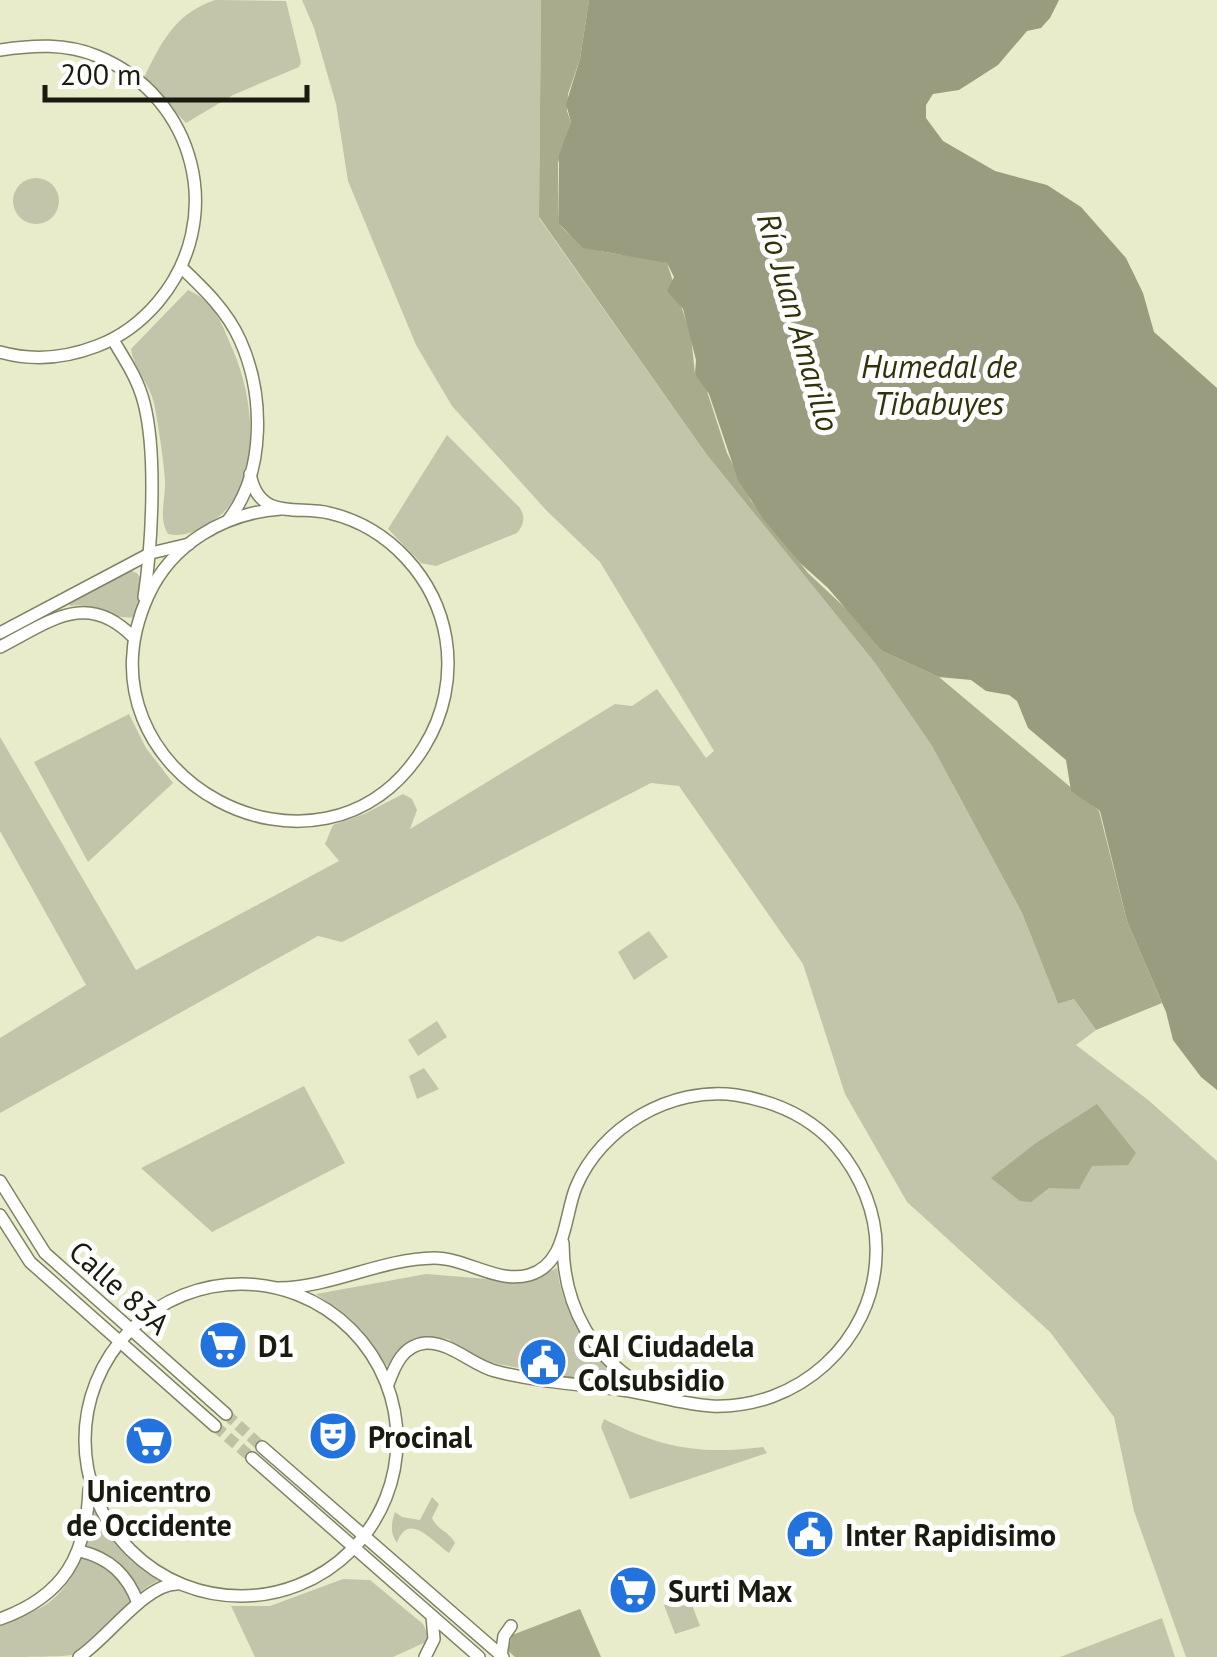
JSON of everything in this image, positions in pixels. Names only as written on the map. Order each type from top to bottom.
[{"type":"street","points":[[0,50],[31,45],[64,47],[96,56],[125,71],[154,94],[176,124],[191,159],[195,220],[182,268],[152,310],[113,340],[81,352],[47,358],[0,352]]},
{"type":"street","points":[[182,268],[216,300],[240,339],[254,383],[258,429],[250,474],[242,498],[228,520]]},
{"type":"street","points":[[113,340],[136,377],[148,425],[151,553],[134,638],[136,695],[154,744],[171,766],[194,788],[220,804],[268,819],[308,820],[370,800],[407,771],[438,720],[448,681],[446,639],[436,602],[412,564],[375,532],[330,513],[281,508],[228,520],[189,544],[166,568],[142,612]]},
{"type":"street","points":[[250,474],[259,497],[281,508]]},
{"type":"street","points":[[0,633],[151,553],[189,544]]},
{"type":"street","points":[[151,553],[154,561],[166,568]]},
{"type":"street","points":[[0,647],[66,612],[80,611],[109,618],[134,638]]},
{"type":"street","points":[[279,1288],[315,1302],[346,1324],[370,1352],[388,1384],[396,1415],[394,1479],[365,1536],[311,1580],[260,1595],[232,1596],[180,1584],[154,1570],[122,1541],[99,1507],[84,1452],[88,1408],[102,1366],[129,1330],[162,1306],[199,1289],[225,1284],[279,1288],[320,1285],[388,1262],[416,1259],[454,1259],[497,1274],[528,1276],[554,1258],[585,1171],[611,1136],[634,1119],[669,1102],[698,1096],[728,1094],[758,1099],[808,1121],[833,1143],[853,1169],[866,1196],[874,1225],[876,1255],[863,1314],[828,1363],[805,1382],[771,1397],[735,1406],[710,1406],[662,1395],[509,1375],[480,1366],[439,1344],[424,1343],[402,1354],[388,1384]]},
{"type":"street","name":"Calle 83A","points":[[0,1181],[45,1254],[225,1414],[214,1425],[118,1342],[30,1262],[0,1215]]},
{"type":"street","points":[[563,1238],[568,1289],[588,1335],[620,1371],[662,1395]]},
{"type":"street","points":[[163,1381],[174,1369]]},
{"type":"street","points":[[479,1657],[253,1459],[263,1447],[502,1656]]},
{"type":"street","points":[[0,1619],[45,1596],[67,1574],[80,1551],[88,1516],[89,1481]]},
{"type":"street","points":[[319,1518],[330,1506]]},
{"type":"street","points":[[80,1551],[116,1568],[138,1602]]},
{"type":"street","points":[[79,1657],[138,1602],[162,1586],[180,1584]]},
{"type":"street","points":[[425,1657],[434,1639],[432,1616]]},
{"type":"street","points":[[502,1656],[504,1636],[511,1626]]},
{"type":"shaded area","points":[[215,0],[286,1],[301,62],[299,67],[233,95],[186,123],[143,80],[170,31],[189,13]]},
{"type":"shaded area","points":[[302,0],[541,0],[539,218],[707,455],[875,663],[932,746],[1022,913],[1058,1004],[1074,999],[1096,1030],[1076,1045],[1147,1099],[1217,1161],[1217,1657],[1186,1657],[1134,1511],[1114,1417],[1050,1332],[907,1202],[845,1094],[803,964],[679,786],[651,783],[342,942],[318,936],[0,1113],[0,1038],[86,985],[0,831],[0,737],[136,970],[339,861],[325,844],[333,825],[403,794],[412,799],[417,810],[410,829],[615,704],[632,706],[657,689],[706,758],[714,751],[600,562],[547,511],[452,406],[416,345],[348,181],[336,104]]},
{"type":"shaded area","points":[[541,0],[589,0],[580,59],[568,94],[571,122],[558,163],[559,224],[584,245],[597,250],[667,263],[691,336],[695,374],[704,382],[727,453],[751,501],[808,573],[856,618],[882,651],[939,677],[1099,811],[1127,921],[1162,1003],[1096,1030],[1074,999],[1058,1004],[1022,913],[932,746],[875,663],[707,455],[539,217]]},
{"type":"shaded area","points":[[36,178],[52,185],[59,201],[52,217],[36,224],[20,217],[13,201],[20,185]]},
{"type":"shaded area","points":[[188,290],[212,308],[233,350],[247,396],[250,446],[238,493],[224,511],[196,531],[173,535],[168,534],[163,521],[165,480],[153,400],[131,349]]},
{"type":"shaded area","points":[[447,435],[519,507],[523,520],[517,533],[436,566],[421,563],[388,529]]},
{"type":"shaded area","points":[[129,570],[142,581],[135,617],[70,606],[68,601]]},
{"type":"shaded area","points":[[129,714],[146,748],[173,783],[88,862],[34,762]]},
{"type":"shaded area","points":[[649,931],[668,957],[634,980],[618,952]]},
{"type":"shaded area","points":[[437,1021],[447,1037],[418,1056],[408,1040]]},
{"type":"shaded area","points":[[424,1068],[439,1089],[417,1099],[409,1076]]},
{"type":"shaded area","points":[[304,1086],[345,1163],[212,1232],[141,1168]]},
{"type":"shaded area","points":[[1097,1104],[1136,1153],[1128,1165],[1092,1166],[1079,1189],[1049,1188],[1031,1202],[1020,1201],[991,1178],[1036,1143]]},
{"type":"shaded area","points":[[557,1268],[574,1323],[609,1369],[601,1383],[481,1361],[448,1339],[434,1337],[406,1345],[387,1366],[351,1320],[316,1294],[426,1274],[526,1282]]},
{"type":"shaded area","points":[[604,1419],[644,1437],[681,1447],[763,1447],[767,1453],[630,1499],[601,1427]]},
{"type":"shaded area","points":[[432,1497],[439,1504],[432,1518],[455,1543],[449,1553],[414,1529],[407,1529],[397,1543],[393,1536],[395,1512],[420,1520]]},
{"type":"shaded area","points":[[93,1502],[121,1546],[163,1579],[138,1594],[96,1638],[72,1655],[0,1657],[0,1626],[44,1606],[74,1573],[86,1545]]},
{"type":"shaded area","points":[[343,1579],[370,1580],[423,1624],[428,1634],[426,1642],[393,1657],[255,1657],[231,1606],[270,1606]]},
{"type":"shaded area","points":[[689,1597],[700,1626],[675,1634],[664,1605]]},
{"type":"shaded area","points":[[580,1609],[601,1657],[515,1657],[508,1651],[512,1635]]},
{"type":"shaded area","points":[[1162,1618],[1175,1657],[1060,1657]]},
{"type":"water","name":"Humedal de Tibabuyes","points":[[589,0],[1059,0],[1041,28],[1027,31],[998,65],[959,90],[933,94],[926,105],[926,118],[943,141],[995,171],[1047,185],[1081,207],[1126,258],[1143,293],[1154,332],[1217,388],[1217,1090],[1201,1077],[1173,1040],[1166,1012],[1127,921],[1100,811],[1071,791],[1066,760],[1028,728],[1017,701],[1009,695],[986,691],[971,680],[939,677],[882,651],[828,588],[800,563],[764,520],[738,480],[709,394],[695,374],[696,360],[683,309],[667,291],[674,277],[667,263],[583,248],[559,224],[559,155],[571,122],[566,104],[580,59]]},
{"type":"tunnel","points":[[226,1414],[262,1447]]},
{"type":"tunnel","points":[[215,1426],[252,1458]]},
{"type":"place","name":"D1","points":[[223,1345]]},
{"type":"place","name":"CAI Ciudadela Colsubsidio","points":[[543,1362]]},
{"type":"place","name":"Procinal","points":[[333,1436]]},
{"type":"place","name":"Unicentro de Occidente","points":[[149,1441]]},
{"type":"place","name":"Inter Rapidisimo","points":[[810,1534]]},
{"type":"place","name":"Surti Max","points":[[633,1590]]},
{"type":"water label","name":"Río Juan Amarillo","points":[[799,322]]}]
